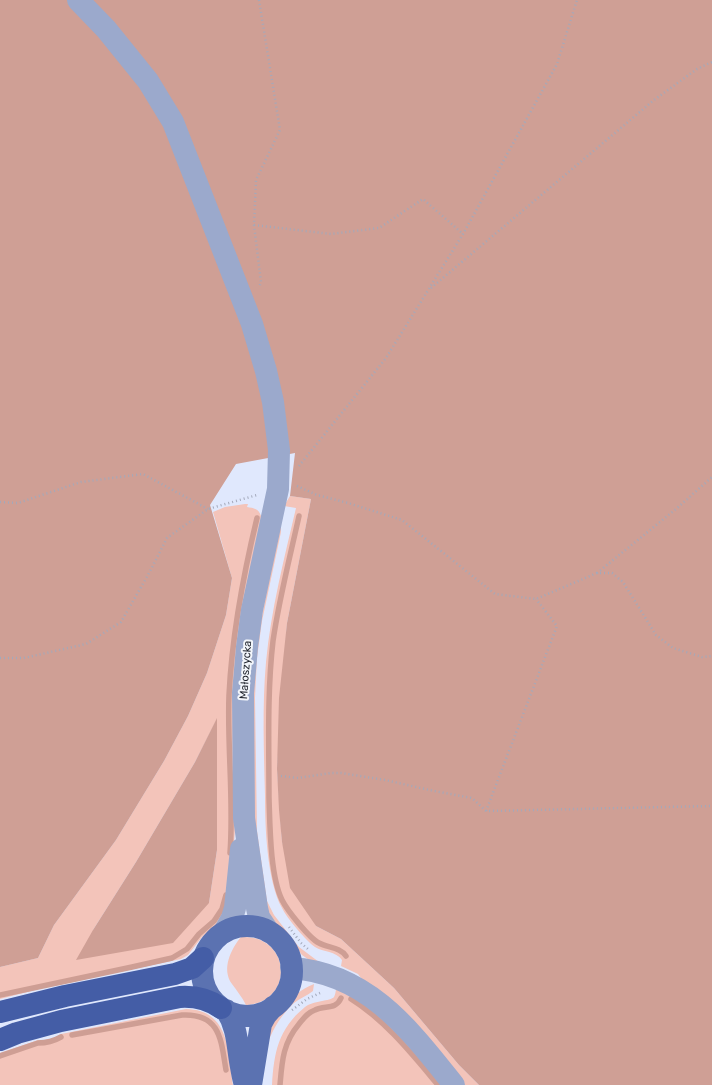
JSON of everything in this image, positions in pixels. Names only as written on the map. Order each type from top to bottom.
[{"type":"highway","points":[[0,1012],[65,996],[175,974],[192,968],[203,958]]},
{"type":"highway","points":[[0,1040],[17,1033],[61,1021],[180,997],[191,996],[201,998],[212,1002],[223,1009]]},
{"type":"main road","points":[[245,1085],[232,1020],[223,1009],[212,1000],[206,991],[202,980],[203,958],[215,938],[235,927],[277,927],[281,941],[290,959],[292,968],[291,979],[287,990],[281,999],[282,1010]]},
{"type":"main road","points":[[223,1009],[241,1015],[253,1015],[263,1012],[282,1010]]},
{"type":"main road","points":[[251,1085],[261,1024],[266,1015],[282,1010]]},
{"type":"street","name":"Małoszycka","points":[[78,0],[106,29],[148,81],[173,122],[252,324],[266,371],[273,402],[285,486],[271,524],[252,610],[245,669],[243,714],[244,818],[235,908],[232,918],[224,932]]},
{"type":"street","name":"Małoszycka","points":[[244,818],[257,908],[262,921],[277,927]]},
{"type":"street","points":[[292,968],[309,970],[331,976],[347,982],[371,996],[389,1010],[404,1025],[454,1085]]},
{"type":"path","points":[[259,0],[280,130],[256,180],[254,225],[260,282],[259,289]]},
{"type":"path","points":[[297,470],[300,463],[386,358],[463,234],[557,64],[577,0]]},
{"type":"path","points":[[429,290],[654,100],[697,69],[712,62]]},
{"type":"path","points":[[254,225],[331,234],[379,228],[423,199],[463,234]]},
{"type":"path","points":[[0,502],[18,503],[81,482],[143,474],[208,509]]},
{"type":"path","points":[[0,658],[24,658],[86,644],[121,622],[167,538],[208,509],[285,486],[348,502],[402,520],[495,594],[536,598],[597,573],[676,509],[712,477]]},
{"type":"path","points":[[597,573],[612,573],[624,582],[656,635],[673,648],[702,657],[712,656]]},
{"type":"path","points":[[486,811],[557,626],[536,598]]},
{"type":"path","points":[[281,776],[298,778],[341,773],[385,780],[472,798],[486,811],[712,806]]},
{"type":"path","points":[[277,927],[301,943],[311,952]]},
{"type":"path","points":[[282,1010],[301,1003],[321,993],[323,990]]},
{"type":"shaded area","points":[[0,0],[712,0],[712,1085],[479,1085],[459,1065],[394,988],[341,939],[316,926],[290,888],[282,842],[279,810],[277,769],[279,698],[287,623],[311,499],[290,496],[295,453],[236,464],[210,505],[232,578],[226,615],[207,673],[188,716],[164,761],[116,840],[54,925],[38,958],[0,967]]},
{"type":"shaded area","points":[[290,496],[311,499],[287,623],[277,769],[282,842],[316,926],[341,939],[394,988],[459,1065],[479,1085],[464,1085],[358,974],[341,966],[342,960],[333,953],[318,949],[311,944],[288,917],[277,897],[270,869],[266,838],[264,696],[266,662],[271,623],[278,585],[296,508],[284,506]]},
{"type":"shaded area","points":[[248,504],[247,507],[256,509],[261,516],[229,903],[216,925],[202,937],[188,955],[181,959],[39,989],[0,999],[0,967],[38,958],[54,925],[116,840],[164,761],[188,716],[207,673],[226,615],[232,578],[213,512],[225,507]],"holes":[[[217,719],[217,850],[209,903],[93,930],[136,862],[195,762]]]},
{"type":"shaded area","points":[[281,518],[281,532],[262,621],[257,658],[255,698],[257,831],[267,901],[274,915],[299,947],[319,962],[312,962],[302,955],[289,938],[268,919],[252,816],[254,657]]},
{"type":"shaded area","points":[[217,718],[217,850],[209,903],[173,943],[76,960],[195,762]]},
{"type":"shaded area","points":[[241,937],[258,939],[270,946],[278,956],[281,969],[280,981],[273,993],[262,1001],[246,1005],[232,984],[227,972],[227,966],[231,953]]},
{"type":"shaded area","points":[[314,984],[313,991],[296,1001],[282,1016],[268,1042],[262,1042],[278,1016],[290,1001],[305,988]]},
{"type":"shaded area","points":[[336,988],[380,1014],[445,1085],[272,1085],[276,1052],[283,1033],[296,1015],[305,1007],[334,997]]},
{"type":"shaded area","points":[[186,1009],[200,1011],[211,1017],[219,1025],[228,1047],[233,1085],[0,1085],[0,1053],[38,1040],[47,1040],[61,1034]]},
{"type":"waterway","points":[[299,516],[278,610],[271,661],[269,700],[269,798],[271,850],[278,890],[288,910],[304,930],[315,940],[322,945],[341,951],[346,956]]},
{"type":"waterway","points":[[230,853],[230,673],[239,606],[257,518]]},
{"type":"waterway","points":[[0,995],[172,958],[187,949],[199,934],[214,921],[222,909],[226,895]]},
{"type":"waterway","points":[[280,1085],[286,1045],[294,1031],[310,1013],[319,1009],[333,1006],[339,1002],[341,998]]},
{"type":"waterway","points":[[351,999],[376,1017],[408,1050],[438,1085]]},
{"type":"waterway","points":[[72,1035],[182,1015],[195,1016],[205,1019],[212,1024],[217,1031],[226,1070]]},
{"type":"waterway","points":[[0,1056],[38,1043],[50,1042],[61,1037]]}]
